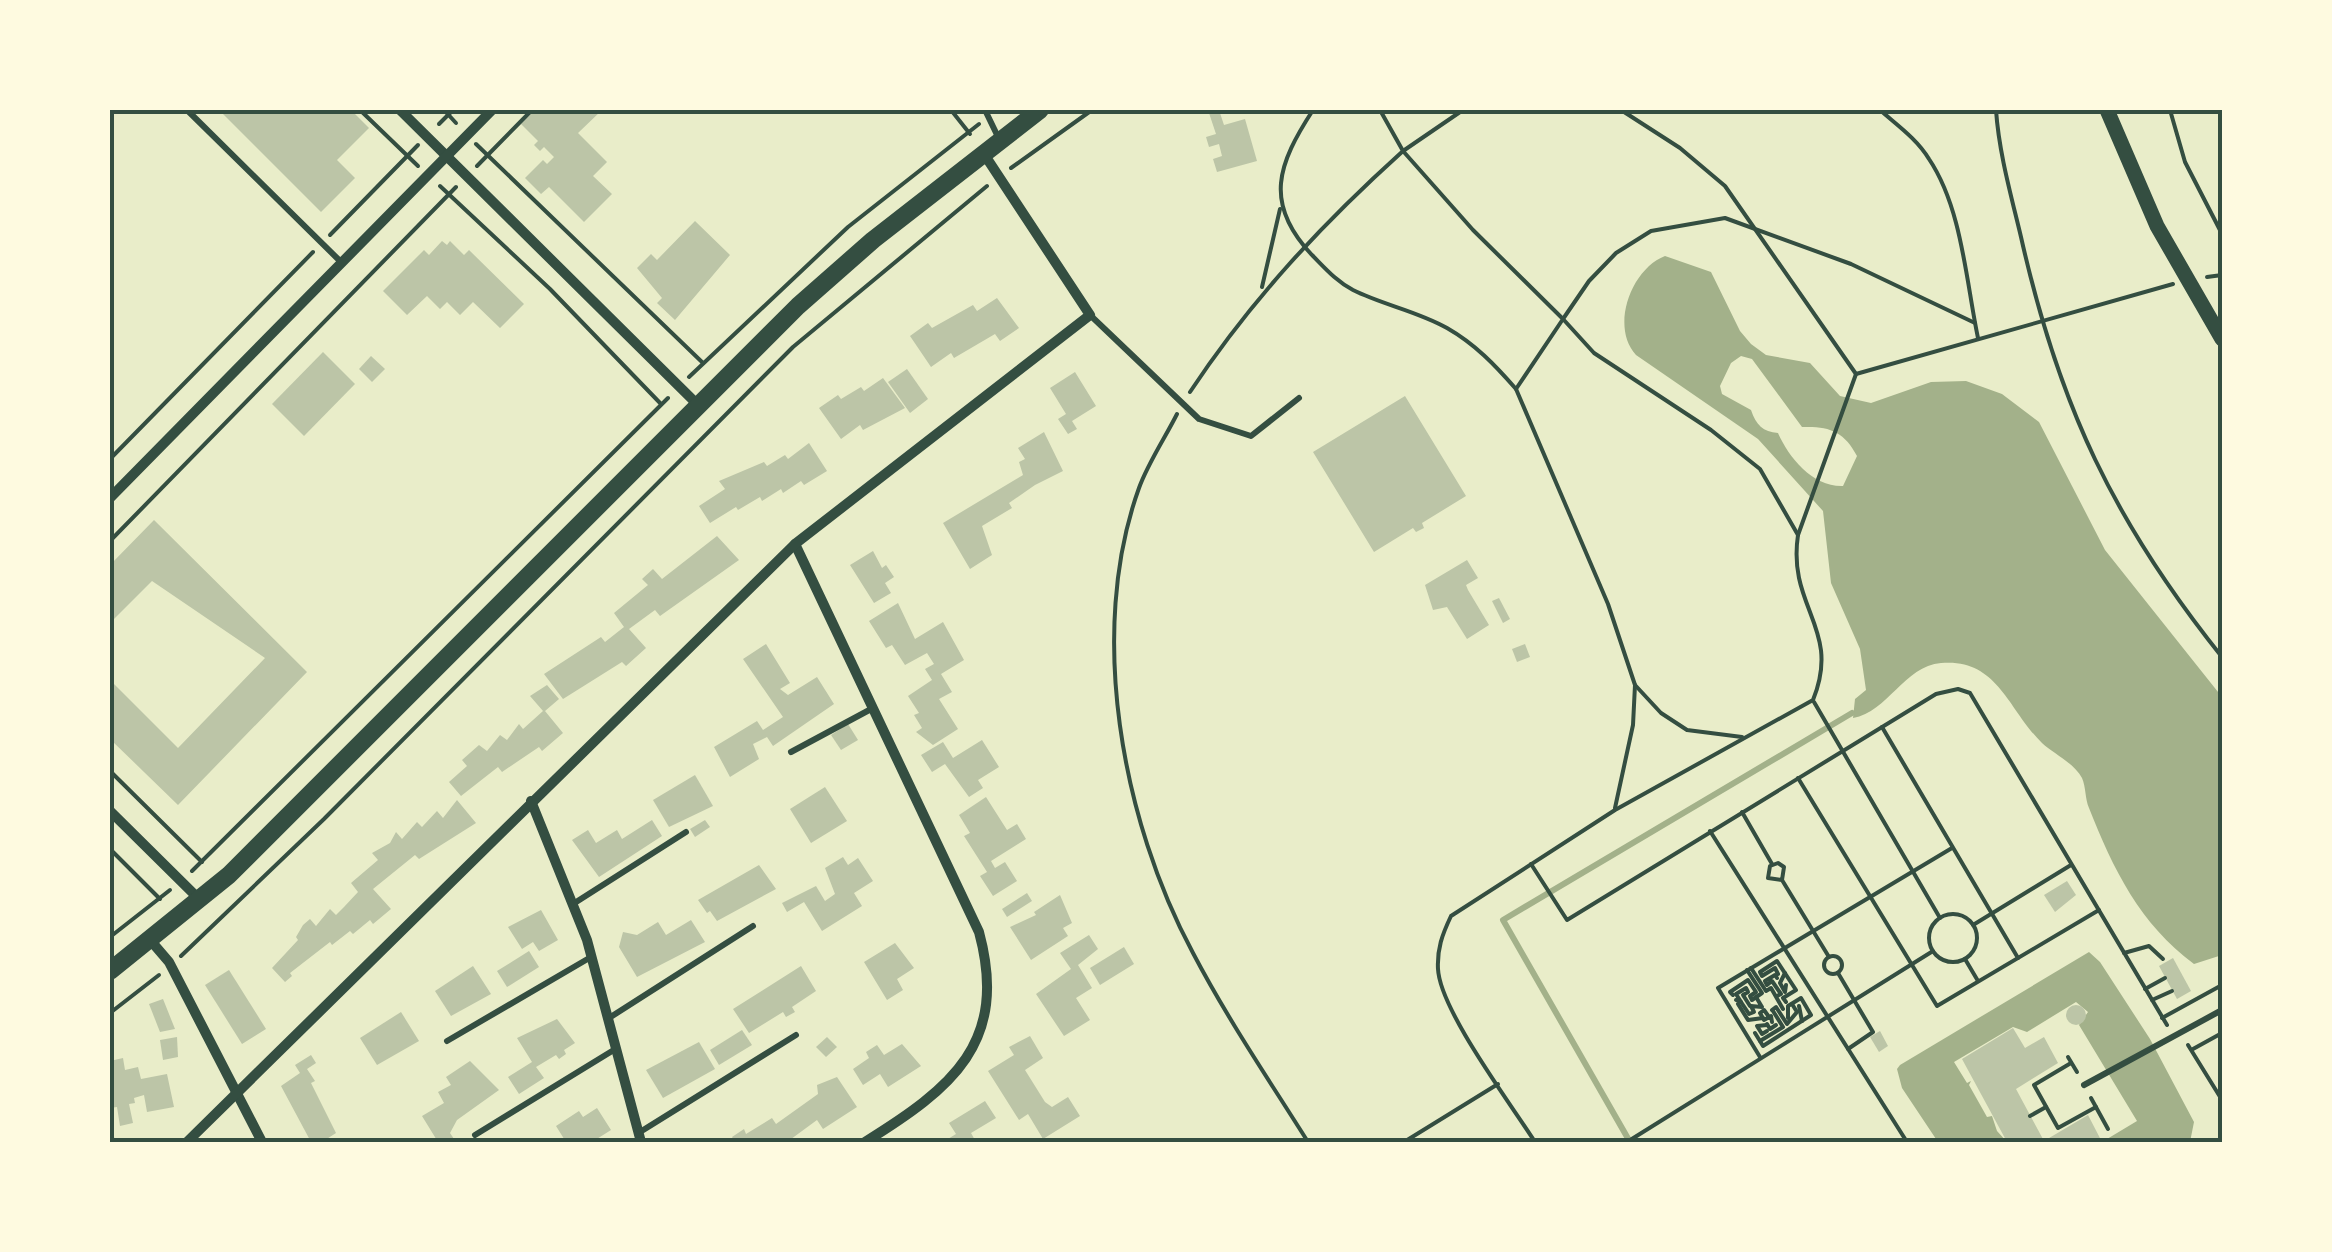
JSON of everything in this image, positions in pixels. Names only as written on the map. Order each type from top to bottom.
[{"type":"main road","points":[[110,971],[200,900],[377,730],[697,404],[873,240],[1040,110]]},
{"type":"main road","points":[[1000,142],[1056,110]]},
{"type":"street","points":[[400,110],[697,404]]},
{"type":"street","points":[[110,498],[492,110]]},
{"type":"street","points":[[2109,113],[2157,226],[2222,339]]},
{"type":"street","points":[[187,1142],[795,544],[1090,315],[984,154]]},
{"type":"street","points":[[795,544],[979,932],[988,964],[988,997],[981,1030],[943,1089],[865,1142]]},
{"type":"street","points":[[531,800],[592,957],[639,1137]]},
{"type":"street","points":[[110,811],[200,900]]},
{"type":"street","points":[[152,940],[171,965],[262,1142]]},
{"type":"lane","points":[[187,110],[342,262]]},
{"type":"lane","points":[[987,114],[1000,142]]},
{"type":"lane","points":[[1090,315],[1199,419],[1250,436],[1300,398]]},
{"type":"lane","points":[[790,752],[873,708]]},
{"type":"lane","points":[[573,904],[686,832]]},
{"type":"lane","points":[[610,1018],[753,926]]},
{"type":"lane","points":[[447,1042],[592,957]]},
{"type":"lane","points":[[2084,1086],[2222,1010]]},
{"type":"lane","points":[[639,1137],[796,1035]]},
{"type":"lane","points":[[475,1135],[618,1048]]},
{"type":"lane","points":[[110,1140],[118,1142]]},
{"type":"path","points":[[360,110],[550,288],[661,404]]},
{"type":"path","points":[[110,541],[532,110]]},
{"type":"path","points":[[950,110],[984,154]]},
{"type":"path","points":[[110,1012],[171,965],[338,805],[793,347],[956,207],[1092,110]]},
{"type":"path","points":[[1260,292],[1281,204],[1284,161],[1313,110]]},
{"type":"path","points":[[1380,110],[1402,150],[1594,353],[1711,430],[1760,469],[1798,535]]},
{"type":"path","points":[[1308,1142],[1191,950],[1146,840],[1119,729],[1112,608],[1139,488],[1182,404],[1260,292],[1302,244],[1402,150],[1463,110]]},
{"type":"path","points":[[1621,110],[1725,186],[1856,374]]},
{"type":"path","points":[[1880,110],[1917,142],[1932,162],[1952,213],[1978,338]]},
{"type":"path","points":[[1996,110],[2040,320],[2064,394],[2130,532],[2171,594],[2222,658]]},
{"type":"path","points":[[2170,110],[2185,162],[2222,234]]},
{"type":"path","points":[[110,459],[449,112],[468,136],[703,363]]},
{"type":"path","points":[[110,937],[202,862],[703,363],[848,227],[987,114]]},
{"type":"path","points":[[1281,204],[1302,244],[1333,278],[1353,290],[1414,312],[1470,342],[1516,388],[1608,604],[1635,685],[1632,725],[1615,810]]},
{"type":"path","points":[[1516,388],[1589,281],[1616,253],[1651,231],[1725,218],[1851,264],[1975,323]]},
{"type":"path","points":[[1856,374],[2168,286]]},
{"type":"path","points":[[1535,1142],[1454,1012],[1438,974],[1439,942],[1451,916],[1530,863],[1615,810],[1813,700],[1825,668],[1824,648],[1798,582],[1794,558],[1806,510],[1856,374]]},
{"type":"path","points":[[1635,685],[1661,713],[1687,730],[1742,737]]},
{"type":"path","points":[[1530,863],[1567,920],[1946,690],[1970,694],[2162,1018],[2175,1036],[2193,1048],[2222,1100]]},
{"type":"path","points":[[1813,700],[1940,918]]},
{"type":"path","points":[[1882,727],[2018,958]]},
{"type":"path","points":[[110,771],[202,862]]},
{"type":"path","points":[[1798,778],[1938,1006],[2098,910]]},
{"type":"path","points":[[1741,811],[1772,864],[1784,867],[1782,880],[1829,957],[1840,959],[1838,973],[1873,1032],[1848,1049]]},
{"type":"path","points":[[1710,832],[1908,1142]]},
{"type":"path","points":[[1760,1057],[1718,988],[1952,848]]},
{"type":"path","points":[[110,849],[160,899]]},
{"type":"path","points":[[1772,864],[1768,878],[1782,880]]},
{"type":"path","points":[[1973,925],[2072,865]]},
{"type":"path","points":[[1957,914],[1973,925],[1976,944],[1965,959],[1946,961],[1932,951],[1929,934],[1940,918],[1957,914]]},
{"type":"path","points":[[2124,954],[2150,946],[2163,959]]},
{"type":"path","points":[[1627,1142],[1932,951]]},
{"type":"path","points":[[1829,957],[1825,970],[1838,973]]},
{"type":"path","points":[[1965,959],[1978,981]]},
{"type":"path","points":[[1749,969],[1766,991],[1772,988],[1783,1009]]},
{"type":"path","points":[[1749,969],[1762,993],[1756,998]]},
{"type":"path","points":[[2145,989],[2166,978]]},
{"type":"path","points":[[1760,1041],[1783,1027],[1772,1010],[1776,1008],[1786,1024],[1797,1012],[1796,990],[1777,979],[1777,996]]},
{"type":"path","points":[[1750,1006],[1762,1007],[1750,996],[1756,992],[1748,980],[1730,992],[1737,1000],[1750,1014],[1754,1012],[1750,1006],[1743,995],[1748,992],[1746,988],[1736,994],[1737,1000],[1763,1046],[1811,1015],[1795,1002]]},
{"type":"path","points":[[2162,1018],[2222,984]]},
{"type":"path","points":[[2152,1000],[2172,990]]},
{"type":"path","points":[[1788,1018],[1785,1014],[1795,1002]]},
{"type":"path","points":[[1768,1023],[1754,1027],[1756,1026],[1768,1023]]},
{"type":"path","points":[[2193,1048],[2222,1032]]},
{"type":"path","points":[[2071,1063],[2034,1085],[2046,1107],[2058,1128],[2096,1107]]},
{"type":"path","points":[[1404,1142],[1499,1084]]},
{"type":"path","points":[[2030,1116],[2046,1107]]},
{"type":"shaded area","points":[[1665,256],[1711,272],[1740,331],[1751,344],[1766,355],[1810,363],[1840,396],[1871,403],[1931,382],[1966,381],[2002,394],[2039,422],[2105,550],[2222,697],[2222,955],[2194,964],[2158,931],[2119,874],[2078,773],[2042,743],[1989,677],[1960,664],[1928,666],[1876,707],[1853,718],[1855,699],[1866,690],[1860,649],[1831,583],[1823,511],[1758,439],[1636,355],[1628,343],[1625,315],[1634,286],[1653,263]],"holes":[[[1741,356],[1752,359],[1802,427],[1835,432],[1847,441],[1857,456],[1843,486],[1812,476],[1795,461],[1778,433],[1764,429],[1751,410],[1722,394],[1720,386],[1731,363]]]},
{"type":"shaded area","points":[[2089,952],[2100,962],[2150,1039],[2194,1122],[2190,1142],[2102,1142],[2137,1121],[2079,1025],[2088,1012],[2076,1002],[2027,1032],[2013,1027],[1954,1062],[1967,1083],[1971,1081],[1969,1085],[1987,1117],[1992,1116],[1997,1131],[2007,1142],[1938,1142],[1902,1088],[1897,1069],[1900,1065]]},
{"type":"building","points":[[219,110],[351,110],[369,128],[337,160],[355,178],[321,212]]},
{"type":"building","points":[[535,110],[602,110],[578,133],[607,162],[593,176],[612,194],[584,222],[549,187],[541,194],[525,178],[543,160],[547,164],[554,157],[544,147],[540,151],[534,145],[538,141],[521,124]]},
{"type":"building","points":[[1208,110],[1219,110],[1224,125],[1245,119],[1257,161],[1217,172],[1213,159],[1222,156],[1219,144],[1209,147],[1206,137],[1216,134]]},
{"type":"building","points":[[695,221],[730,255],[675,320],[657,303],[662,298],[637,268],[651,254],[657,260]]},
{"type":"building","points":[[442,241],[447,245],[450,241],[464,255],[469,250],[524,304],[500,328],[473,302],[460,315],[447,302],[440,309],[427,296],[407,315],[383,291],[424,250],[429,255]]},
{"type":"building","points":[[997,298],[1019,328],[1000,341],[995,334],[954,358],[951,353],[931,367],[910,336],[928,323],[932,328],[973,305],[977,311]]},
{"type":"building","points":[[323,352],[355,384],[304,436],[272,404]]},
{"type":"building","points":[[371,356],[385,369],[372,382],[359,369]]},
{"type":"building","points":[[907,369],[928,399],[910,413],[888,382]]},
{"type":"building","points":[[1075,372],[1096,406],[1072,421],[1077,429],[1068,434],[1058,419],[1066,414],[1050,388]]},
{"type":"building","points":[[883,378],[905,408],[863,430],[860,425],[841,439],[819,408],[838,395],[841,399],[861,387],[864,391]]},
{"type":"building","points":[[1405,396],[1466,496],[1422,523],[1424,528],[1416,532],[1413,528],[1374,552],[1313,452]]},
{"type":"building","points":[[1044,432],[1063,471],[1035,485],[1009,503],[1012,508],[982,526],[992,555],[970,569],[943,523],[1023,475],[1019,462],[1025,459],[1018,448]]},
{"type":"building","points":[[809,443],[827,471],[804,485],[801,481],[783,493],[781,489],[762,501],[760,497],[738,510],[736,507],[710,523],[699,506],[725,489],[719,481],[764,462],[767,466],[785,455],[788,459]]},
{"type":"building","points":[[154,520],[307,672],[178,805],[110,739],[110,680],[178,748],[265,658],[152,581],[110,623],[110,565]]},
{"type":"building","points":[[717,536],[739,560],[660,616],[655,610],[629,629],[646,648],[626,666],[622,662],[563,699],[544,674],[601,637],[605,642],[624,627],[614,613],[648,585],[642,579],[653,569],[662,579]]},
{"type":"building","points":[[873,551],[882,568],[886,565],[894,577],[885,583],[891,593],[874,603],[850,565]]},
{"type":"building","points":[[1467,560],[1478,578],[1466,585],[1489,625],[1467,639],[1447,607],[1433,610],[1425,585]]},
{"type":"building","points":[[1499,598],[1510,619],[1503,623],[1492,601]]},
{"type":"building","points":[[898,603],[915,639],[943,622],[964,660],[941,674],[952,692],[939,699],[958,729],[933,745],[916,732],[922,728],[914,715],[919,713],[908,696],[932,680],[925,669],[934,664],[927,653],[905,665],[892,645],[886,648],[869,621]]},
{"type":"building","points":[[766,644],[790,683],[780,689],[788,695],[817,677],[834,704],[773,746],[767,737],[753,744],[759,759],[730,777],[714,747],[757,721],[763,730],[783,717],[743,659]]},
{"type":"building","points":[[1525,644],[1530,657],[1517,662],[1512,649]]},
{"type":"building","points":[[547,685],[559,699],[545,711],[563,733],[542,751],[539,747],[502,772],[498,767],[461,796],[449,782],[467,766],[462,760],[479,745],[487,751],[500,735],[507,740],[519,724],[523,729],[543,711],[530,696]]},
{"type":"building","points":[[848,724],[858,740],[841,750],[831,735]]},
{"type":"building","points":[[982,740],[999,767],[978,780],[983,788],[969,797],[945,764],[932,772],[921,755],[943,742],[953,758]]},
{"type":"building","points":[[695,775],[713,806],[669,827],[653,800]]},
{"type":"building","points":[[825,787],[847,821],[811,843],[790,809]]},
{"type":"building","points":[[986,797],[1007,830],[1017,824],[1026,839],[991,861],[995,868],[1005,862],[1017,881],[993,896],[980,876],[987,872],[964,836],[970,833],[959,815]]},
{"type":"building","points":[[457,800],[476,823],[419,859],[415,855],[373,889],[391,909],[373,924],[370,920],[353,934],[350,931],[332,945],[330,942],[290,973],[292,976],[285,982],[272,968],[298,940],[303,925],[310,919],[316,926],[330,909],[336,915],[358,892],[351,883],[378,860],[372,853],[390,843],[396,832],[402,839],[417,822],[422,827],[437,811],[443,818]]},
{"type":"building","points":[[652,820],[662,836],[599,877],[572,840],[588,830],[596,843],[617,830],[622,839]]},
{"type":"building","points":[[705,820],[710,827],[695,837],[690,829]]},
{"type":"building","points":[[843,857],[848,865],[858,858],[873,881],[854,893],[862,906],[822,931],[804,902],[787,912],[782,903],[816,886],[825,901],[835,894],[825,868]]},
{"type":"building","points":[[759,865],[776,889],[717,921],[710,911],[707,913],[698,900]]},
{"type":"building","points":[[2067,881],[2076,895],[2055,912],[2044,895]]},
{"type":"building","points":[[1027,893],[1032,901],[1007,917],[1002,909]]},
{"type":"building","points":[[1060,895],[1072,923],[1063,928],[1068,936],[1031,960],[1010,927],[1036,915],[1034,912]]},
{"type":"building","points":[[541,910],[558,940],[539,951],[533,942],[522,949],[508,927]]},
{"type":"building","points":[[691,920],[705,942],[637,977],[619,947],[623,932],[637,935],[658,922],[666,935]]},
{"type":"building","points":[[1089,935],[1098,949],[1078,965],[1092,988],[1076,998],[1090,1020],[1064,1036],[1036,994],[1071,969],[1060,953]]},
{"type":"building","points":[[895,943],[914,968],[897,979],[903,990],[887,1000],[864,962]]},
{"type":"building","points":[[1124,947],[1134,964],[1100,985],[1090,968]]},
{"type":"building","points":[[529,951],[539,967],[507,987],[497,971]]},
{"type":"building","points":[[2173,958],[2191,991],[2177,999],[2159,966]]},
{"type":"building","points":[[473,966],[491,994],[451,1016],[435,991]]},
{"type":"building","points":[[801,966],[816,991],[792,1007],[795,1012],[786,1017],[783,1012],[749,1033],[733,1009]]},
{"type":"building","points":[[229,970],[266,1029],[242,1044],[205,985]]},
{"type":"building","points":[[163,999],[175,1029],[160,1032],[149,1004]]},
{"type":"building","points":[[2076,1005],[2086,1015],[2076,1025],[2066,1015]]},
{"type":"building","points":[[401,1012],[419,1041],[377,1065],[360,1038]]},
{"type":"building","points":[[557,1019],[575,1043],[559,1059],[556,1055],[536,1067],[544,1078],[519,1094],[508,1077],[532,1062],[517,1038]]},
{"type":"building","points":[[2013,1028],[2025,1048],[2044,1037],[2058,1063],[2016,1089],[2044,1141],[2088,1115],[2102,1142],[2007,1142],[1962,1059]]},
{"type":"building","points":[[742,1030],[752,1045],[719,1065],[710,1050]]},
{"type":"building","points":[[1880,1031],[1888,1046],[1879,1052],[1870,1037]]},
{"type":"building","points":[[1030,1036],[1043,1058],[1025,1070],[1045,1102],[1052,1107],[1068,1097],[1080,1116],[1043,1139],[1028,1114],[1019,1120],[988,1071],[1014,1055],[1009,1047]]},
{"type":"building","points":[[177,1037],[178,1057],[163,1060],[160,1040]]},
{"type":"building","points":[[827,1037],[837,1047],[826,1057],[816,1047]]},
{"type":"building","points":[[699,1042],[715,1069],[663,1098],[646,1070]]},
{"type":"building","points":[[902,1044],[921,1066],[888,1087],[880,1074],[863,1085],[853,1069],[869,1058],[866,1052],[877,1045],[884,1055]]},
{"type":"building","points":[[311,1055],[316,1063],[307,1069],[315,1081],[311,1083],[336,1133],[322,1142],[311,1142],[281,1086],[300,1073],[295,1065]]},
{"type":"building","points":[[123,1058],[125,1070],[138,1067],[141,1079],[167,1074],[174,1107],[147,1112],[144,1095],[134,1098],[135,1103],[129,1104],[133,1123],[120,1126],[117,1107],[110,1108],[110,1061]]},
{"type":"building","points":[[470,1061],[499,1090],[457,1120],[450,1133],[456,1142],[438,1142],[422,1116],[444,1103],[438,1092],[451,1085],[446,1077]]},
{"type":"building","points":[[837,1077],[857,1107],[823,1129],[817,1120],[787,1142],[735,1142],[732,1137],[744,1129],[746,1134],[772,1118],[776,1124],[818,1094],[817,1085]]},
{"type":"building","points":[[985,1101],[996,1118],[971,1133],[976,1142],[943,1142],[956,1134],[949,1123]]},
{"type":"building","points":[[597,1108],[611,1130],[592,1142],[566,1142],[556,1126],[579,1111],[583,1117]]},
{"type":"waterway","points":[[1630,1142],[1503,920],[1852,713]]}]
